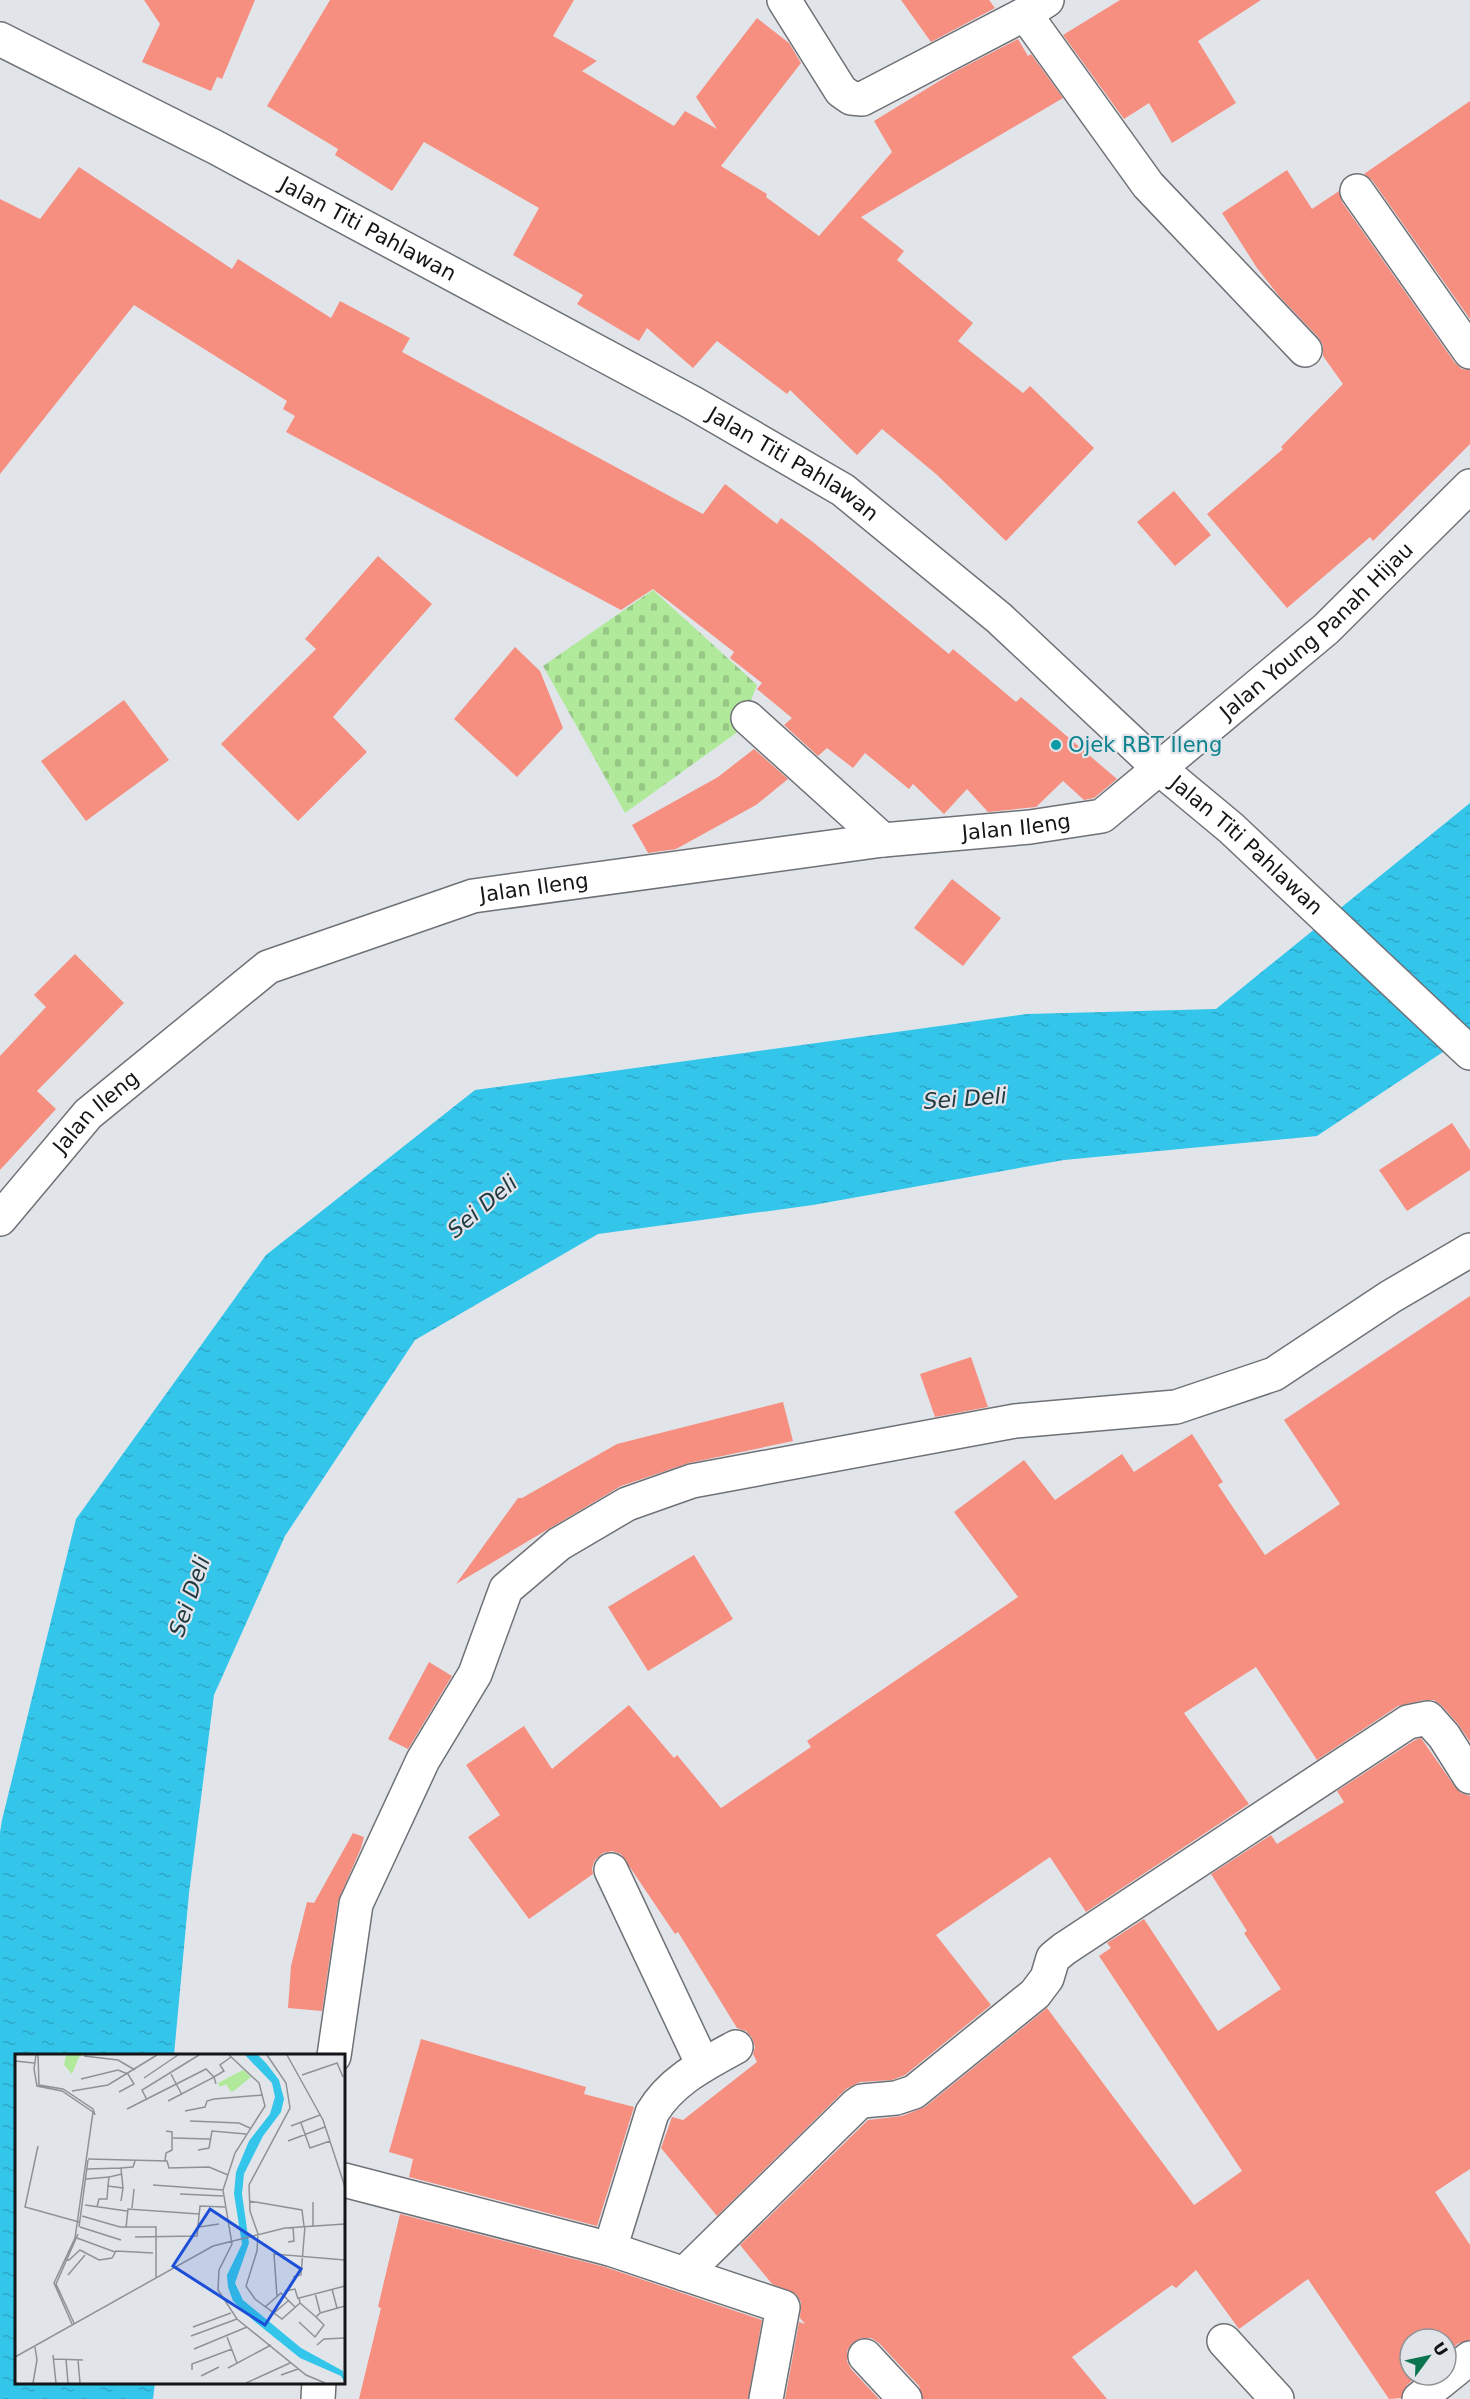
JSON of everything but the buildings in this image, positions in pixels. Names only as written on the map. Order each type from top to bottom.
[{"type":"street","points":[[784,0],[841,91],[851,98],[862,99],[1036,7],[1148,185],[1305,350]]},
{"type":"street","name":"Jalan Titi Pahlawan","points":[[0,39],[215,147],[672,392],[843,490],[999,618],[1160,769],[1231,828],[1470,1053]]},
{"type":"street","points":[[1357,190],[1470,352]]},
{"type":"street","name":"Jalan Young Panah Hijau","points":[[1160,769],[1326,629],[1470,486]]},
{"type":"street","points":[[748,718],[882,840]]},
{"type":"street","name":"Jalan Ileng","points":[[0,1219],[88,1114],[268,967],[473,897],[882,840],[1030,827],[1102,816],[1160,769]]},
{"type":"street","points":[[334,2054],[356,1904],[423,1760],[475,1674],[506,1589],[559,1544],[627,1504],[692,1481],[1015,1421],[1176,1407],[1274,1374],[1390,1297],[1470,1250]]},
{"type":"street","points":[[684,2274],[856,2105],[862,2101],[896,2098],[914,2092],[1035,1994],[1047,1978],[1053,1958],[1064,1949],[1408,1722],[1428,1718],[1444,1736],[1470,1777]]},
{"type":"street","points":[[611,1870],[703,2065]]},
{"type":"street","points":[[610,2249],[652,2113],[663,2095],[703,2065],[736,2047]]},
{"type":"street","points":[[345,2180],[610,2249],[783,2307],[766,2399]]},
{"type":"street","points":[[1224,2341],[1277,2399]]},
{"type":"street","points":[[865,2356],[905,2399]]},
{"type":"street","points":[[1419,2399],[1470,2358]]},
{"type":"street","points":[[318,2399],[319,2384]]},
{"type":"green space","points":[[653,590],[757,685],[739,731],[625,813],[543,666]]},
{"type":"water","name":"Sei Deli","points":[[1470,803],[1470,1034],[1317,1136],[1064,1160],[813,1205],[598,1234],[415,1340],[285,1536],[214,1695],[189,1893],[174,2054],[15,2054],[15,2384],[155,2384],[153,2399],[0,2399],[0,1832],[2,1820],[76,1519],[266,1255],[475,1090],[1027,1014],[1216,1009]]},
{"type":"place","name":"Ojek RBT Ileng","points":[[1056,745]]}]
